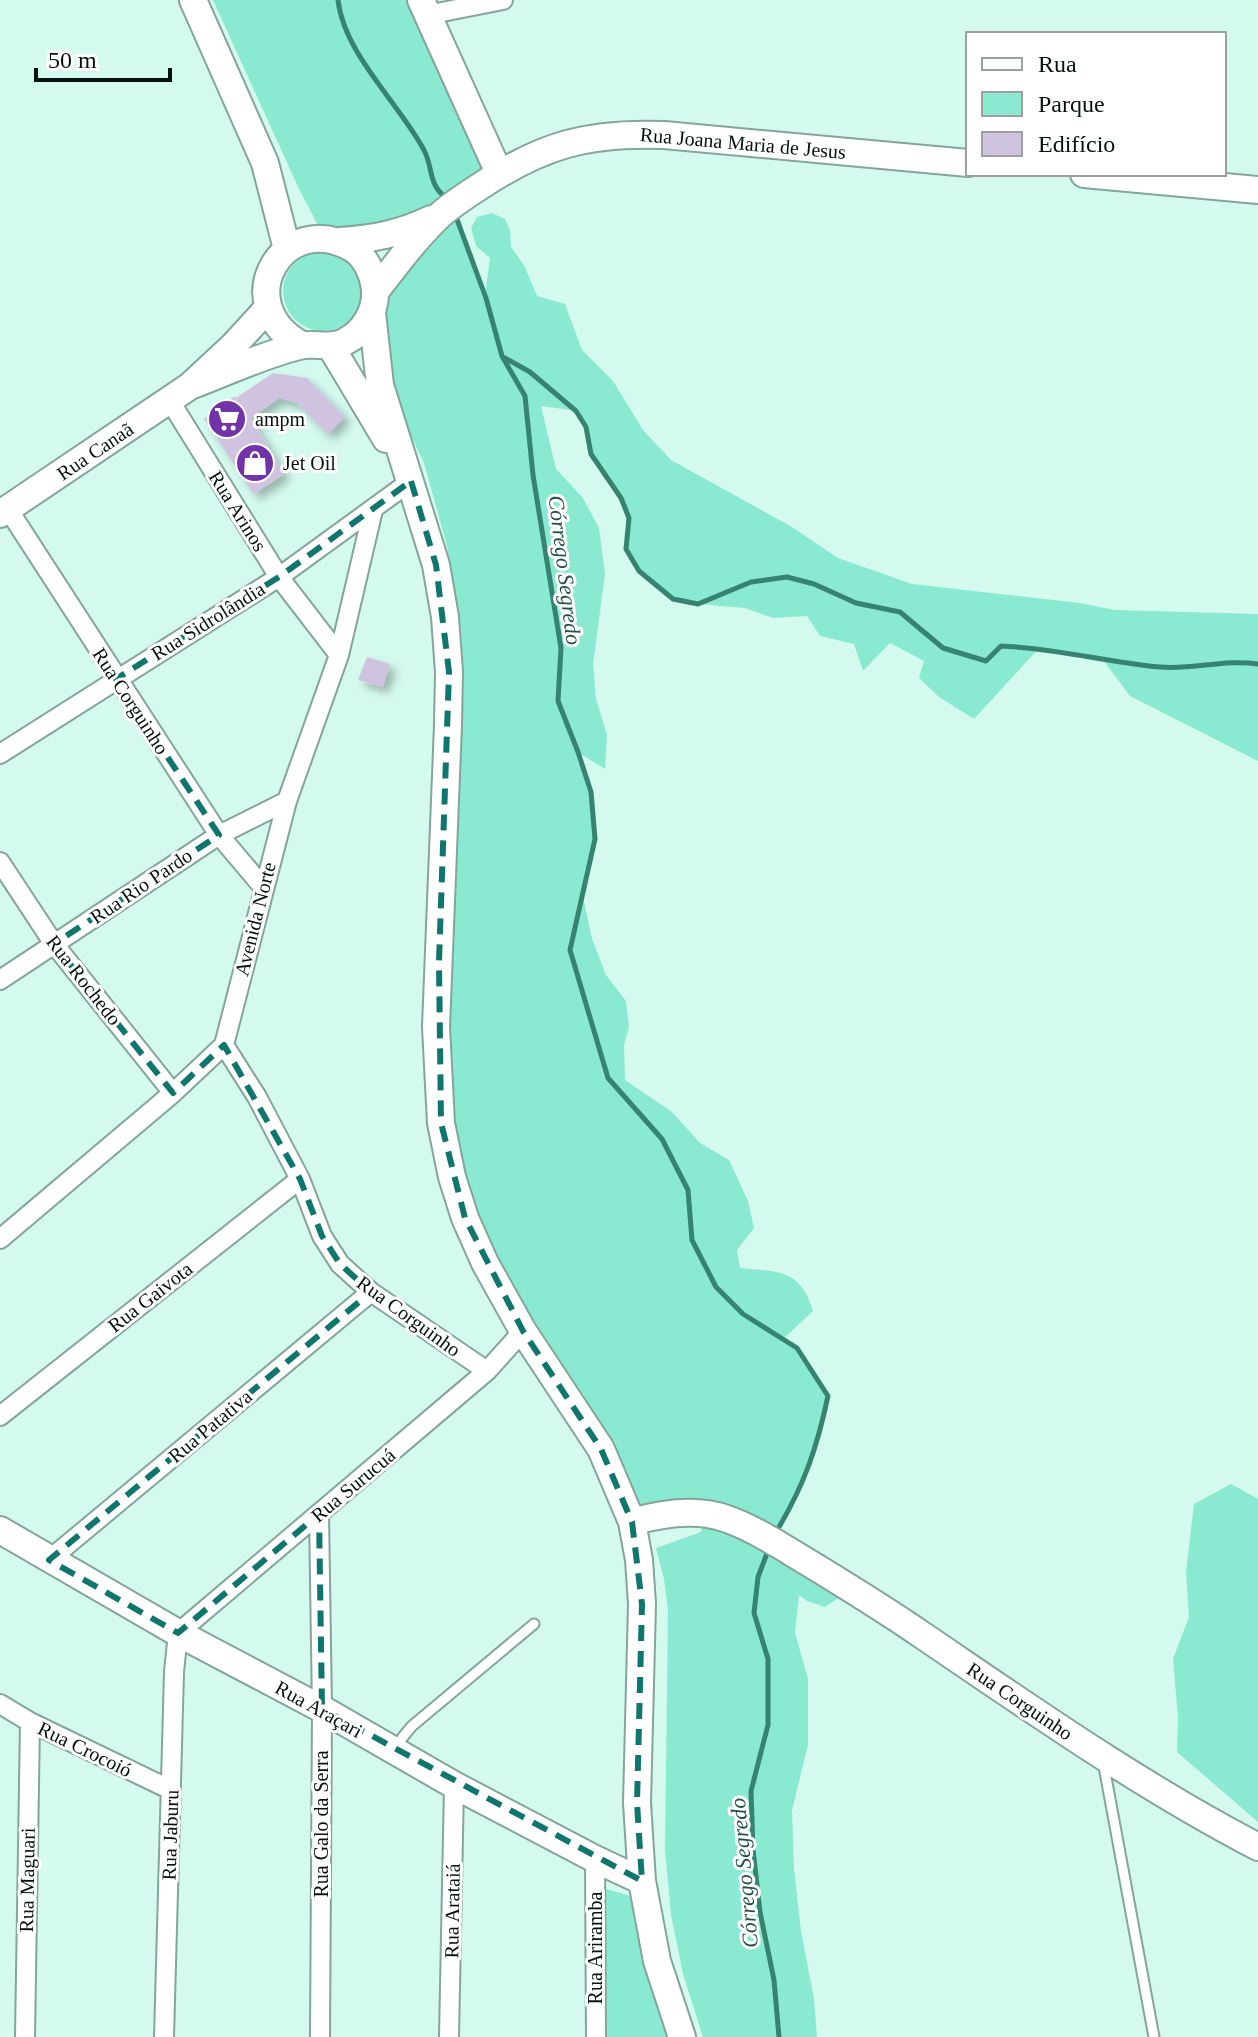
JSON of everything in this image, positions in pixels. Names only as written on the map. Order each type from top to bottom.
[{"type":"main road","points":[[193,0],[265,163],[287,249]]},
{"type":"main road","points":[[424,7],[499,173]]},
{"type":"main road","name":"Rua Joana Maria de Jesus","points":[[339,241],[389,235],[452,206],[499,173],[547,149],[587,138],[627,133],[966,163]]},
{"type":"main road","points":[[1106,176],[1258,190]]},
{"type":"main road","name":"Rua Joana Maria de Jesus","points":[[373,302],[405,254],[452,206]]},
{"type":"main road","points":[[373,302],[362,329],[348,341],[331,347],[302,345],[286,337],[275,325],[267,309],[265,293],[275,261],[287,249],[313,238],[339,241],[358,252],[370,270],[373,302],[380,385],[436,565],[445,617],[449,672],[436,1027],[441,1123],[452,1177],[465,1218],[485,1263],[523,1331],[601,1449],[632,1522],[642,1604],[637,1803],[642,1881],[657,1961],[682,2037]]},
{"type":"main road","name":"Rua Canaã","points":[[4,512],[180,394],[234,345],[267,309]]},
{"type":"main road","name":"Rua Canaã","points":[[180,394],[302,345]]},
{"type":"main road","points":[[331,347],[408,477]]},
{"type":"main road","name":"Rua Corguinho","points":[[632,1522],[655,1516],[706,1513],[730,1519],[756,1532],[849,1585],[1103,1757],[1195,1814],[1258,1847]]},
{"type":"main road","name":"Rua Araçari","points":[[0,1530],[178,1633],[322,1709],[454,1785],[642,1881]]},
{"type":"street","points":[[424,7],[503,0]]},
{"type":"street","name":"Rua Arinos","points":[[180,394],[279,577],[339,655]]},
{"type":"street","name":"Rua Sidrolândia","points":[[0,754],[279,577],[373,510],[408,477]]},
{"type":"street","name":"Avenida Norte","points":[[224,1045],[287,801],[339,655],[373,510]]},
{"type":"street","name":"Rua Corguinho","points":[[4,512],[219,835],[263,887]]},
{"type":"street","name":"Rua Rio Pardo","points":[[0,980],[219,835],[287,801]]},
{"type":"street","name":"Rua Rochedo","points":[[0,862],[54,944],[173,1093]]},
{"type":"street","points":[[0,1239],[173,1093],[224,1045]]},
{"type":"street","name":"Rua Corguinho","points":[[224,1045],[257,1097],[300,1179],[322,1236],[340,1264],[371,1292],[487,1371]]},
{"type":"street","name":"Rua Gaivota","points":[[0,1416],[300,1179]]},
{"type":"street","name":"Rua Patativa","points":[[49,1560],[371,1292]]},
{"type":"street","name":"Rua Surucuá","points":[[178,1633],[487,1371],[523,1331]]},
{"type":"street","name":"Rua Galo da Serra","points":[[319,1514],[322,1709],[320,2037]]},
{"type":"street","name":"Rua Jaburu","points":[[164,2037],[174,1672],[178,1633]]},
{"type":"street","name":"Rua Crocoió","points":[[0,1704],[30,1722],[171,1790]]},
{"type":"street","name":"Rua Maguari","points":[[25,2037],[30,1722]]},
{"type":"street","name":"Rua Arataiá","points":[[449,2037],[454,1785]]},
{"type":"street","name":"Rua Ariramba","points":[[595,1859],[596,2037]]},
{"type":"lane","points":[[396,1752],[412,1726],[534,1624]]},
{"type":"lane","points":[[1103,1757],[1154,2037]]},
{"type":"highlighted area","points":[[411,481],[436,565],[449,672],[439,962],[441,1123],[465,1218],[523,1331],[601,1449],[632,1522],[642,1604],[637,1803],[642,1881],[322,1709],[319,1514],[178,1633],[49,1560],[371,1292],[340,1264],[322,1236],[300,1179],[224,1045],[173,1093],[54,944],[219,835],[116,679],[279,577]]},
{"type":"green space","points":[[213,0],[410,0],[484,176],[447,199],[366,235],[320,229]]},
{"type":"green space","points":[[452,210],[485,296],[490,258],[476,246],[471,228],[477,217],[492,213],[505,219],[510,230],[511,247],[524,265],[537,296],[565,304],[582,350],[613,381],[643,430],[671,460],[792,527],[838,558],[912,584],[1080,603],[1115,610],[1258,614],[1258,761],[1130,696],[1103,660],[1040,647],[974,719],[939,697],[919,678],[924,661],[890,643],[863,671],[854,644],[820,636],[807,616],[773,618],[745,608],[673,599],[639,571],[626,549],[629,518],[621,498],[591,454],[586,427],[577,411],[541,406],[556,469],[583,498],[599,528],[605,574],[593,664],[596,699],[607,735],[605,769],[579,753],[591,792],[595,839],[582,892],[592,939],[606,975],[626,1001],[629,1027],[624,1045],[625,1080],[672,1112],[700,1143],[729,1160],[748,1201],[754,1228],[737,1250],[740,1268],[786,1275],[808,1297],[813,1311],[783,1339],[797,1348],[828,1396],[807,1469],[775,1538],[847,1592],[825,1607],[799,1595],[795,1633],[808,1679],[808,1745],[792,1810],[794,1869],[817,2037],[703,2037],[683,1974],[671,1915],[665,1850],[668,1610],[656,1548],[701,1532],[705,1512],[642,1516],[500,1268],[462,1175],[449,1076],[454,870],[464,676],[460,620],[447,546],[424,463],[388,388],[383,323],[387,299],[397,278]]},
{"type":"green space","points":[[323,251],[338,254],[351,263],[360,276],[363,291],[360,306],[351,319],[338,328],[323,331],[308,328],[295,319],[286,306],[283,291],[286,276],[295,263],[308,254]]},
{"type":"green space","points":[[1231,1484],[1258,1499],[1258,1822],[1177,1752],[1178,1718],[1173,1659],[1189,1617],[1186,1572],[1194,1504]]},
{"type":"green space","points":[[596,1886],[630,1896],[642,1955],[671,2037],[602,2037]]},
{"type":"building","points":[[273,373],[307,378],[345,417],[328,434],[297,403],[279,398],[251,418],[284,474],[254,494],[204,419]]},
{"type":"building","points":[[367,657],[390,664],[383,687],[358,680]]},
{"type":"waterway","name":"Córrego Segredo","points":[[338,0],[350,40],[424,150],[436,187],[447,199]]},
{"type":"waterway","name":"Córrego Segredo","points":[[455,214],[486,298],[502,356],[525,396],[533,475],[561,648],[558,701],[591,792],[595,839],[570,950],[608,1078],[662,1139],[688,1190],[692,1240],[716,1287],[743,1314],[797,1348],[828,1396],[808,1466],[776,1532]]},
{"type":"waterway","points":[[505,358],[530,372],[576,411],[586,427],[591,454],[621,498],[629,518],[626,549],[639,571],[673,599],[698,604],[751,582],[787,577],[814,584],[856,603],[900,612],[943,648],[986,661],[1001,646],[1160,667],[1258,664]]},
{"type":"waterway","name":"Córrego Segredo","points":[[769,1548],[758,1577],[754,1613],[768,1659],[768,1725],[751,1791],[760,1912],[774,1980],[779,2037]]},
{"type":"place","name":"ampm","points":[[227,419]]},
{"type":"place","name":"Jet Oil","points":[[255,463]]}]
